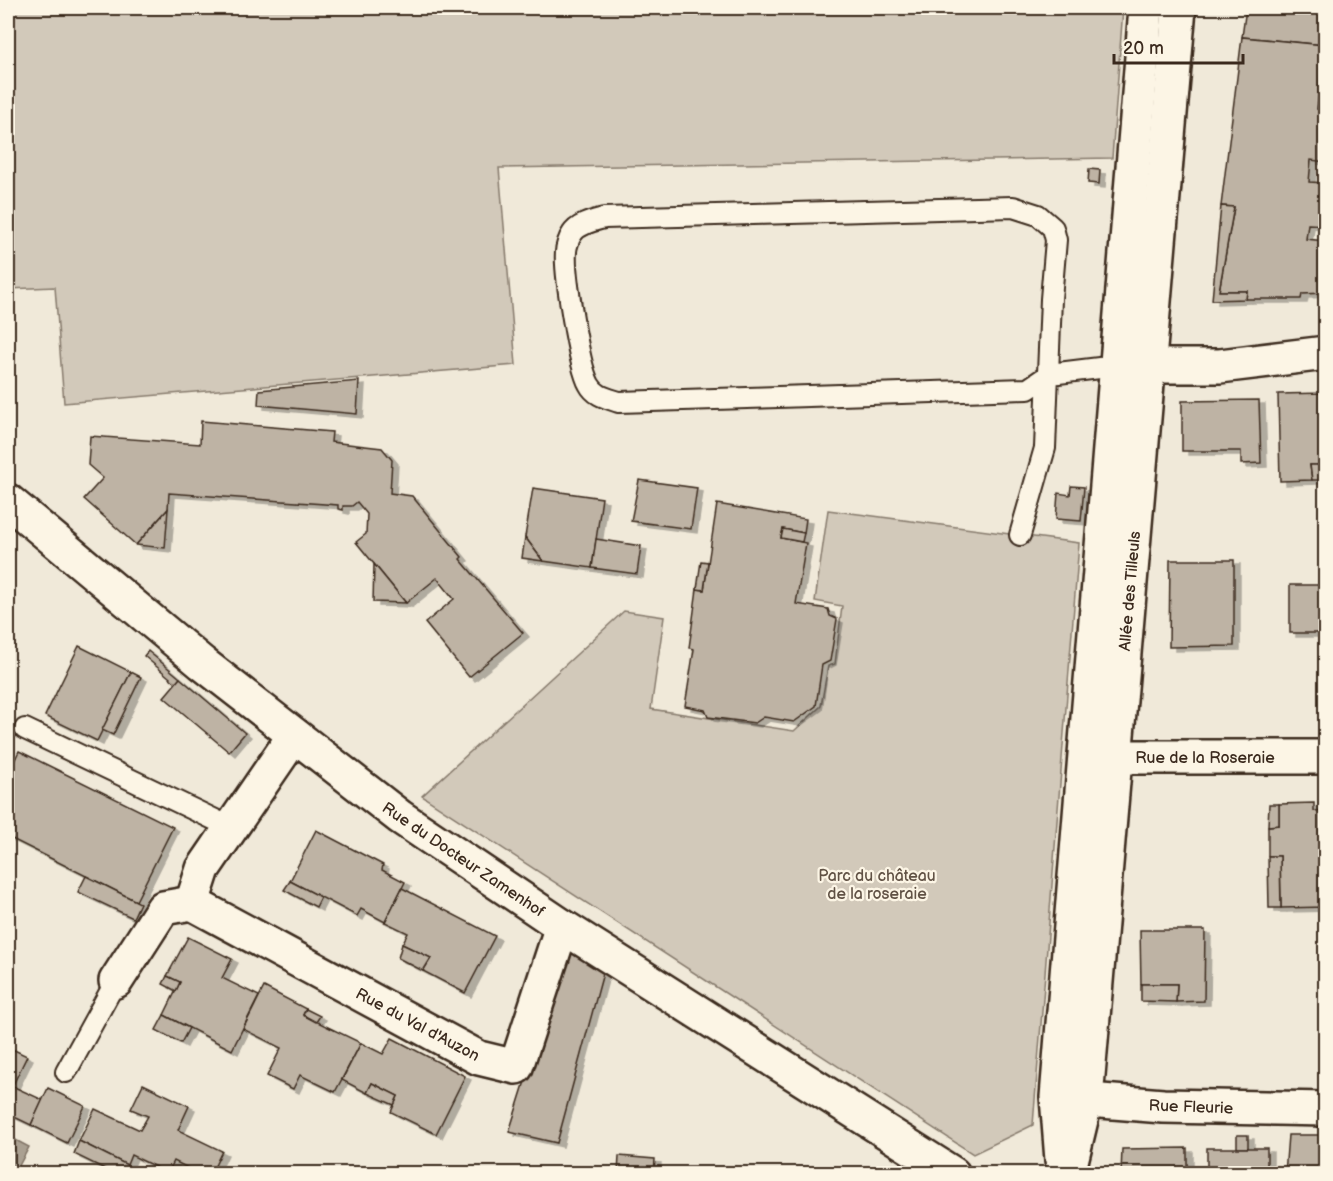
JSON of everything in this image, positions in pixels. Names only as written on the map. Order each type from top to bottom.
[{"type":"street","name":"Allée des Tilleuls","points":[[1100,754],[1116,366],[1146,8]]},
{"type":"street","name":"Allée des Tilleuls","points":[[1063,1173],[1100,754],[1149,366],[1179,8]]},
{"type":"street","points":[[1116,366],[1220,366],[1326,353]]},
{"type":"street","name":"Rue du Docteur Zamenhof","points":[[8,501],[294,736],[400,817],[562,926],[952,1173]]},
{"type":"street","points":[[116,981],[163,908],[192,903],[203,868],[294,736]]},
{"type":"street","name":"Rue de la Roseraie","points":[[1100,754],[1131,757],[1326,757]]},
{"type":"street","name":"Rue du Val d'Auzon","points":[[192,903],[479,1058],[516,1067],[562,926]]},
{"type":"street","name":"Allée des Tilleuls","points":[[1068,1173],[1071,1098]]},
{"type":"street","name":"Rue Fleurie","points":[[1071,1098],[1163,1106],[1326,1109]]},
{"type":"lane","points":[[1020,535],[1045,448],[1050,374],[1051,299],[1056,240],[1053,228],[1038,214],[1013,207],[604,218],[586,223],[572,232],[566,251],[572,310],[586,377],[589,385],[600,397],[619,402],[1028,389],[1050,374],[1116,366]]},
{"type":"lane","points":[[25,729],[230,827]]},
{"type":"lane","points":[[66,1072],[116,981]]},
{"type":"green space","points":[[8,8],[1123,8],[1112,158],[499,168],[516,365],[64,403],[55,287],[8,289]]},
{"type":"green space","name":"Parc du château de la roseraie","points":[[828,510],[1079,543],[1033,1125],[973,1154],[422,796],[624,611],[664,617],[651,709],[794,731],[821,706],[828,666],[835,664],[842,606],[815,601]]},
{"type":"shaded area","points":[[8,1136],[29,1147],[15,1173],[8,1172]]},
{"type":"building","points":[[1246,8],[1326,8],[1324,45],[1242,37]]},
{"type":"building","points":[[1242,37],[1324,45],[1317,109],[1326,110],[1326,162],[1311,160],[1309,182],[1326,183],[1326,225],[1308,224],[1306,239],[1326,241],[1326,293],[1302,294],[1301,299],[1246,299],[1247,291],[1219,291],[1234,207],[1221,206]]},
{"type":"building","points":[[1089,169],[1100,170],[1099,184],[1088,183]]},
{"type":"building","points":[[1221,206],[1234,207],[1219,291],[1247,291],[1246,299],[1212,300]]},
{"type":"building","points":[[359,381],[357,414],[258,405],[259,390]]},
{"type":"building","points":[[1326,393],[1326,465],[1310,465],[1312,480],[1280,481],[1278,394]]},
{"type":"building","points":[[1259,400],[1261,463],[1241,464],[1241,451],[1182,451],[1182,401]]},
{"type":"building","points":[[201,421],[332,432],[331,442],[382,448],[392,460],[390,493],[412,496],[462,557],[460,559],[523,633],[469,677],[425,623],[454,599],[437,578],[406,603],[356,542],[366,534],[367,514],[357,502],[352,506],[343,506],[343,510],[338,509],[338,505],[169,493],[168,509],[136,545],[84,499],[103,478],[88,465],[90,436],[200,444]]},
{"type":"building","points":[[1310,465],[1326,465],[1326,480],[1312,480]]},
{"type":"building","points":[[639,480],[697,488],[691,529],[631,521]]},
{"type":"building","points":[[1071,486],[1084,487],[1081,521],[1056,519],[1058,493],[1070,495]]},
{"type":"building","points":[[533,488],[602,498],[592,568],[543,561],[525,537]]},
{"type":"building","points":[[717,504],[806,519],[804,533],[783,529],[781,538],[806,543],[796,604],[828,609],[830,616],[837,619],[830,661],[822,665],[816,706],[794,722],[764,717],[755,723],[708,717],[705,710],[685,706],[694,649],[689,648],[697,589],[704,590]]},
{"type":"building","points":[[168,509],[165,548],[136,545]]},
{"type":"building","points":[[783,529],[804,533],[802,542],[781,538]]},
{"type":"building","points":[[525,537],[543,561],[522,558]]},
{"type":"building","points":[[596,539],[641,546],[637,574],[592,568]]},
{"type":"building","points":[[1170,560],[1234,560],[1234,646],[1169,647]]},
{"type":"building","points":[[701,561],[708,562],[704,590],[697,589]]},
{"type":"building","points":[[374,564],[406,603],[373,602]]},
{"type":"building","points":[[1290,585],[1326,585],[1326,633],[1290,633]]},
{"type":"building","points":[[79,646],[131,672],[97,741],[45,716]]},
{"type":"building","points":[[148,651],[180,678],[176,683],[144,656]]},
{"type":"building","points":[[131,672],[141,677],[113,735],[102,730]]},
{"type":"building","points":[[180,678],[245,733],[229,752],[164,697]]},
{"type":"building","points":[[19,751],[173,827],[136,901],[8,837],[8,774]]},
{"type":"building","points":[[1314,803],[1314,811],[1326,810],[1326,907],[1281,908],[1280,856],[1268,856],[1268,826],[1279,825],[1279,804]]},
{"type":"building","points":[[1269,804],[1279,804],[1279,825],[1268,826]]},
{"type":"building","points":[[316,830],[383,865],[382,870],[405,882],[385,922],[361,909],[357,916],[290,881]]},
{"type":"building","points":[[1268,856],[1280,856],[1281,908],[1269,908]]},
{"type":"building","points":[[86,876],[140,903],[133,918],[78,892]]},
{"type":"building","points":[[290,881],[321,897],[316,907],[284,890]]},
{"type":"building","points":[[402,888],[495,936],[465,993],[423,971],[431,958],[402,944],[408,933],[385,922]]},
{"type":"building","points":[[1140,930],[1205,930],[1204,1001],[1176,1002],[1177,984],[1141,984]]},
{"type":"building","points":[[188,937],[232,959],[222,978],[259,996],[232,1050],[164,1015],[180,982],[167,976]]},
{"type":"building","points":[[402,944],[431,958],[423,971],[398,958]]},
{"type":"building","points":[[567,948],[603,973],[557,1143],[509,1132]]},
{"type":"building","points":[[167,976],[180,982],[176,991],[163,984]]},
{"type":"building","points":[[1141,984],[1177,984],[1176,1002],[1141,1001]]},
{"type":"building","points":[[264,987],[306,1009],[303,1015],[361,1043],[335,1092],[300,1075],[293,1089],[267,1076],[281,1048],[243,1029]]},
{"type":"building","points":[[306,1009],[320,1016],[316,1022],[303,1015]]},
{"type":"building","points":[[164,1015],[189,1028],[181,1043],[156,1030]]},
{"type":"building","points":[[392,1038],[465,1076],[436,1134],[391,1112],[398,1096],[372,1083],[367,1093],[342,1080],[361,1043],[383,1054]]},
{"type":"building","points":[[8,1047],[27,1056],[8,1095]]},
{"type":"building","points":[[372,1083],[398,1096],[394,1105],[367,1093]]},
{"type":"building","points":[[143,1084],[189,1106],[178,1130],[222,1151],[211,1174],[200,1174],[174,1161],[168,1173],[131,1155],[127,1165],[79,1141],[95,1109],[140,1130],[148,1116],[131,1109]]},
{"type":"building","points":[[12,1086],[43,1100],[31,1125],[8,1114],[8,1095]]},
{"type":"building","points":[[48,1088],[85,1106],[67,1143],[31,1125]]},
{"type":"building","points":[[1237,1135],[1248,1135],[1248,1148],[1237,1148]]},
{"type":"building","points":[[1288,1135],[1326,1135],[1326,1174],[1285,1174]]},
{"type":"building","points":[[79,1141],[127,1165],[123,1174],[115,1174],[74,1154]]},
{"type":"building","points":[[1187,1148],[1187,1174],[1121,1174],[1122,1149]]},
{"type":"building","points":[[1207,1148],[1267,1148],[1267,1174],[1207,1174]]},
{"type":"building","points":[[619,1156],[655,1159],[654,1174],[618,1174]]}]
